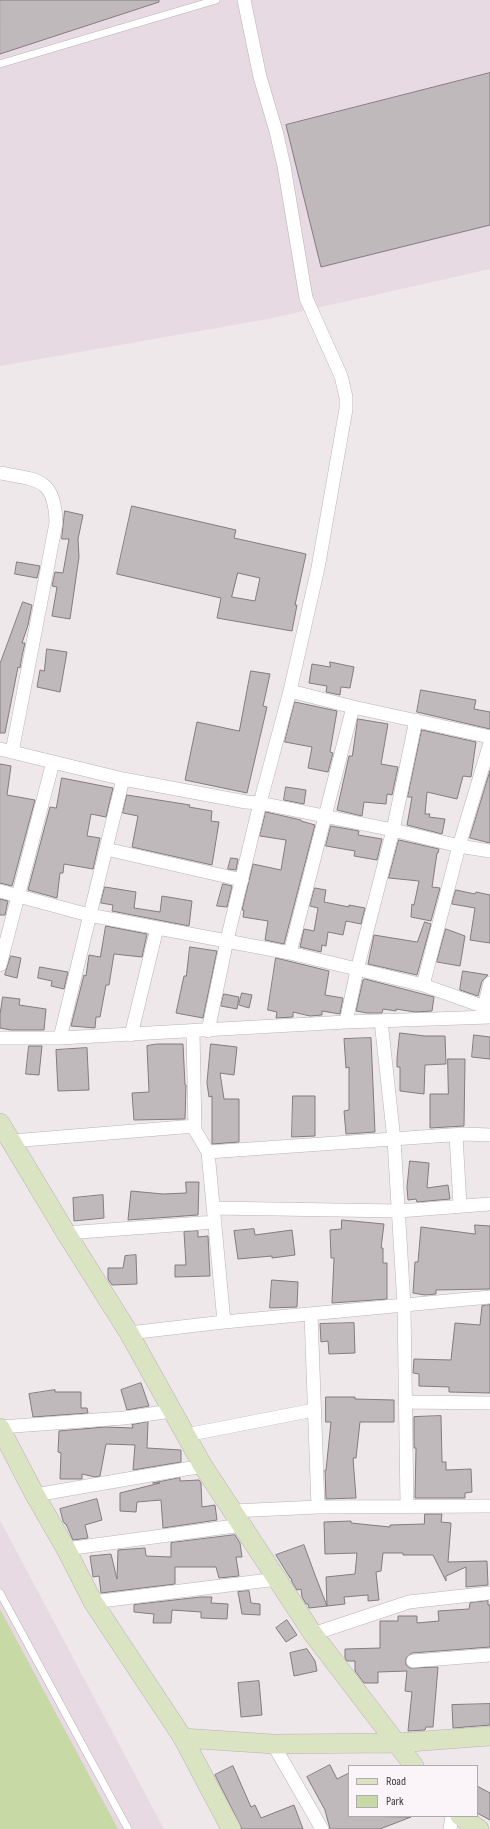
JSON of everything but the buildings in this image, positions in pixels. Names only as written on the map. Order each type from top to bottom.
[{"type":"street","points":[[208,1031],[227,940],[260,803],[290,690],[318,568],[345,420],[346,397],[337,365],[306,298],[284,166],[260,77],[244,0]]},
{"type":"street","points":[[0,473],[37,480],[51,491],[56,505],[56,523],[6,751],[123,779],[246,802],[260,803],[393,830],[459,846],[490,851]]},
{"type":"street","points":[[290,690],[490,737]]},
{"type":"street","points":[[290,953],[326,817],[353,706]]},
{"type":"street","points":[[346,1022],[357,970],[393,830],[416,720]]},
{"type":"street","points":[[423,985],[459,846],[490,743]]},
{"type":"street","points":[[0,965],[53,762]]},
{"type":"street","points":[[60,1038],[123,779]]},
{"type":"street","points":[[106,849],[242,880]]},
{"type":"street","points":[[0,891],[89,915],[290,953],[423,985],[488,1011]]},
{"type":"street","points":[[131,1035],[157,928]]},
{"type":"street","points":[[488,1011],[490,983]]},
{"type":"street","points":[[0,1038],[60,1038],[208,1031],[381,1021],[488,1011]]},
{"type":"street","points":[[381,1021],[394,1140],[399,1211],[404,1306],[407,1506]]},
{"type":"street","points":[[193,1031],[195,1130],[208,1152],[224,1322]]},
{"type":"street","points":[[0,1123],[66,1233],[129,1333],[203,1466],[313,1634],[413,1765]]},
{"type":"street","points":[[12,1142],[195,1126]]},
{"type":"street","points":[[456,1135],[460,1206]]},
{"type":"street","points":[[208,1152],[456,1135],[490,1135]]},
{"type":"street","points":[[213,1208],[399,1211],[490,1204]]},
{"type":"street","points":[[66,1233],[214,1222]]},
{"type":"street","points":[[129,1333],[224,1322],[490,1297]]},
{"type":"street","points":[[311,1314],[318,1507]]},
{"type":"street","points":[[406,1402],[490,1403]]},
{"type":"street","points":[[186,1436],[314,1410]]},
{"type":"street","points":[[172,1411],[124,1418],[0,1427],[93,1602],[182,1738],[231,1829]]},
{"type":"street","points":[[35,1495],[203,1466]]},
{"type":"street","points":[[66,1549],[237,1518],[318,1507],[490,1506]]},
{"type":"street","points":[[93,1602],[277,1579]]},
{"type":"street","points":[[313,1634],[409,1602],[490,1593]]},
{"type":"street","points":[[413,1661],[490,1655]]},
{"type":"street","points":[[182,1738],[273,1744],[396,1743],[490,1736]]},
{"type":"street","points":[[273,1744],[322,1829]]},
{"type":"street","points":[[450,1829],[452,1817]]},
{"type":"street","points":[[461,1817],[479,1829]]},
{"type":"lane","points":[[0,64],[216,0]]},
{"type":"lane","points":[[0,1593],[128,1829]]},
{"type":"shaded area","points":[[0,0],[490,0],[490,269],[268,319],[0,366]]},
{"type":"shaded area","points":[[0,1520],[164,1829],[0,1829]]},
{"type":"green space","points":[[0,1609],[118,1829],[0,1829]]}]
